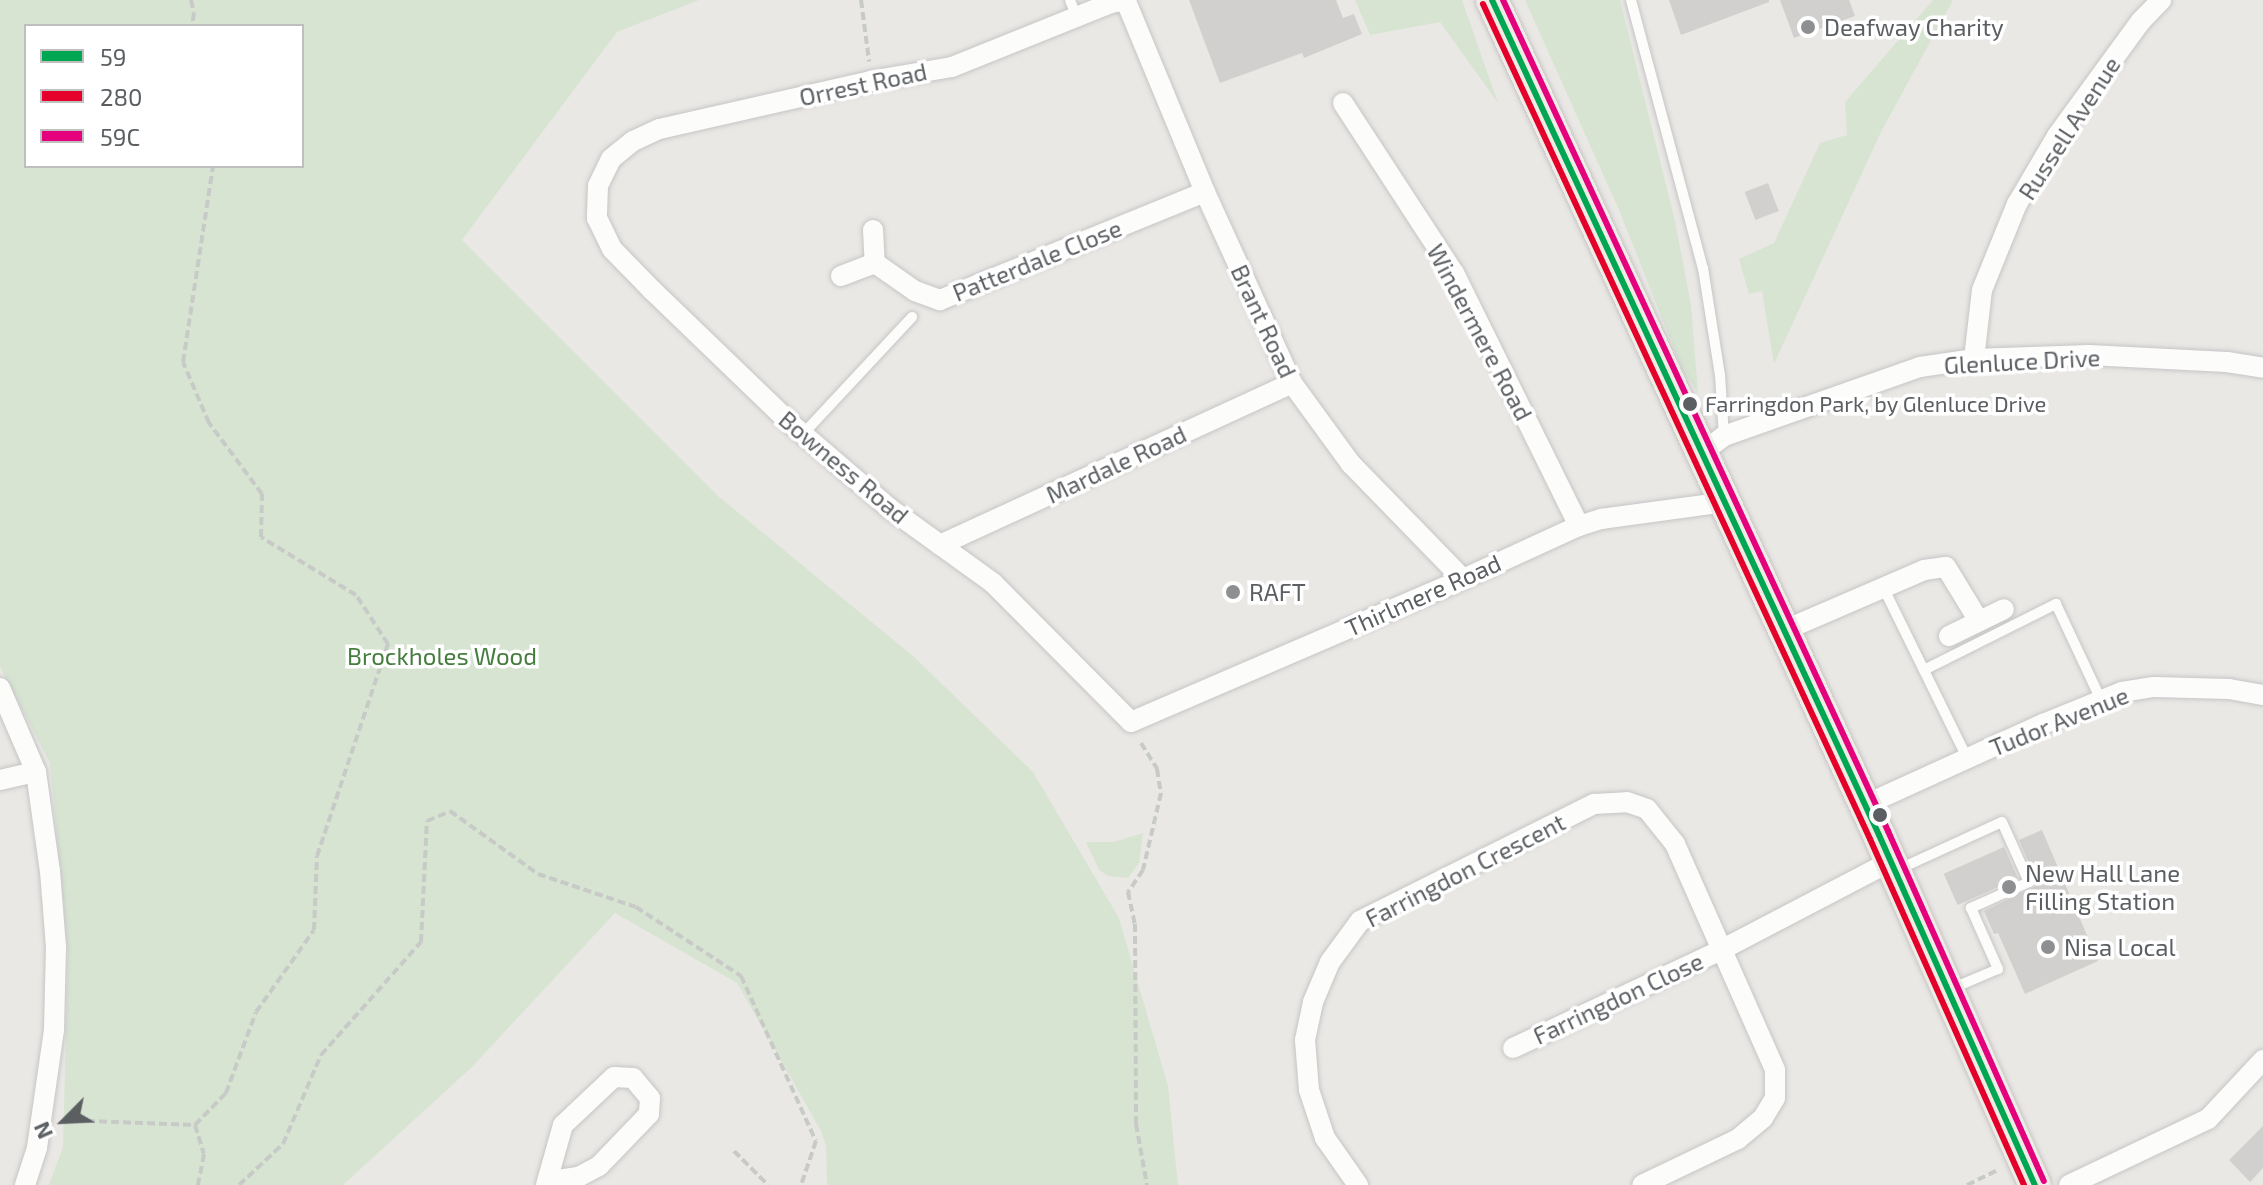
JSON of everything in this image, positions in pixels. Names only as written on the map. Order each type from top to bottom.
[{"type":"highway","points":[[1492,0],[1713,444],[1725,502],[1893,866],[2028,1172]]},
{"type":"street","name":"Russell Avenue","points":[[1974,359],[1982,290],[2017,204],[2057,136],[2141,21],[2161,0]]},
{"type":"street","name":"Orrest Road","points":[[598,186],[611,159],[633,141],[659,129],[871,81],[952,67],[1073,9],[1118,1],[1127,4],[1135,19]]},
{"type":"street","name":"Brant Road","points":[[1135,19],[1205,192],[1292,383],[1375,491],[1463,579]]},
{"type":"street","name":"Windermere Road","points":[[1343,103],[1454,273],[1579,526]]},
{"type":"street","name":"Bowness Road","points":[[598,186],[597,218],[612,249],[803,434],[889,508],[993,583],[1131,722]]},
{"type":"street","name":"Patterdale Close","points":[[875,263],[915,291],[940,300],[1205,192]]},
{"type":"street","points":[[841,276],[875,263],[873,230]]},
{"type":"street","name":"Glenluce Drive","points":[[1713,444],[1920,367],[1974,359],[2089,355],[2227,362],[2263,368]]},
{"type":"street","name":"Mardale Road","points":[[940,545],[1292,383]]},
{"type":"street","name":"Thirlmere Road","points":[[1131,722],[1579,526],[1601,519],[1725,502]]},
{"type":"street","points":[[1785,630],[1924,570],[1946,567],[1979,621]]},
{"type":"street","points":[[1949,636],[2004,609]]},
{"type":"street","name":"Tudor Avenue","points":[[1865,805],[2101,700],[2154,687],[2229,689],[2263,695]]},
{"type":"street","points":[[0,688],[36,772],[50,871],[56,947],[54,1030],[42,1120],[25,1185]]},
{"type":"street","points":[[0,780],[36,772]]},
{"type":"street","name":"Farringdon Crescent","points":[[1358,1185],[1325,1138],[1309,1090],[1305,1040],[1313,1002],[1330,962],[1360,921],[1594,804],[1627,802],[1647,809],[1675,844],[1775,1070],[1775,1098],[1763,1118],[1738,1139],[1642,1185]]},
{"type":"street","points":[[1723,949],[1893,866]]},
{"type":"street","name":"Farringdon Close","points":[[1513,1048],[1723,949]]},
{"type":"street","points":[[2069,1185],[2208,1119],[2263,1060]]},
{"type":"street","points":[[614,1077],[633,1078],[650,1098],[649,1114],[599,1166],[578,1177],[547,1183],[553,1152],[563,1125],[614,1077]]},
{"type":"lane","points":[[1631,0],[1703,268],[1720,375],[1713,444]]},
{"type":"lane","points":[[803,434],[912,317]]},
{"type":"lane","points":[[1883,587],[1967,758]]},
{"type":"lane","points":[[1924,670],[2056,604],[2101,700]]},
{"type":"lane","points":[[1893,866],[2002,822],[2029,882],[1971,908],[1998,969],[1948,991]]},
{"type":"path","points":[[191,0],[192,24]]},
{"type":"path","points":[[861,0],[871,81]]},
{"type":"path","points":[[42,1120],[195,1125],[226,1093],[256,1012],[314,930],[317,856],[388,644],[356,595],[261,537],[262,494],[209,423],[183,362],[213,168]]},
{"type":"path","points":[[1131,722],[1157,769],[1161,793],[1143,870],[1128,892],[1135,924],[1136,1124],[1147,1185]]},
{"type":"path","points":[[239,1185],[283,1144],[321,1055],[421,942],[427,821],[450,811],[538,874],[636,907],[741,976],[816,1141],[801,1185]]},
{"type":"path","points":[[195,1125],[204,1154],[198,1185]]},
{"type":"path","points":[[734,1151],[768,1185]]},
{"type":"path","points":[[1967,1185],[2028,1172]]},
{"type":"green space","name":"Brockholes Wood","points":[[0,0],[699,0],[617,32],[462,240],[718,496],[913,656],[1033,772],[1119,918],[1168,1086],[1178,1185],[827,1185],[826,1146],[821,1131],[737,983],[615,913],[472,1067],[343,1185],[49,1185],[63,1147],[68,952],[50,763],[0,667]]},
{"type":"green space","points":[[1355,0],[1462,0],[1498,103],[1440,22],[1370,35]]},
{"type":"green space","points":[[1525,0],[1620,0],[1675,221],[1691,305],[1698,393],[1683,371],[1619,210]]},
{"type":"green space","points":[[1933,0],[1953,0],[1882,130],[1774,364],[1762,291],[1749,294],[1739,259],[1774,243],[1820,143],[1847,135],[1845,102]]},
{"type":"green space","points":[[1143,833],[1139,863],[1128,878],[1108,876],[1099,870],[1086,842],[1113,842]]},
{"type":"building","points":[[1189,0],[1336,0],[1343,18],[1354,14],[1362,34],[1304,58],[1302,53],[1220,83]]},
{"type":"building","name":"Deafway Charity","points":[[1669,0],[1769,0],[1769,2],[1681,35]]},
{"type":"building","name":"Deafway Charity","points":[[1780,0],[1849,0],[1855,16],[1794,38]]},
{"type":"building","points":[[1768,183],[1779,211],[1755,220],[1745,192]]},
{"type":"building","name":"Nisa Local","points":[[2042,830],[2098,961],[2025,994],[1998,933],[1994,934],[1984,911],[2036,886],[2036,879],[2019,840]]},
{"type":"building","points":[[2004,847],[2018,878],[1958,905],[1944,874]]},
{"type":"building","points":[[2263,1126],[2263,1168],[2250,1182],[2229,1160]]},
{"type":"transit line","name":"59","points":[[1492,0],[1879,835],[2035,1185]]},
{"type":"transit line","name":"59C","points":[[1503,0],[1888,831],[2044,1181]]},
{"type":"transit line","name":"280","points":[[1483,4],[1870,839],[2024,1185]]},
{"type":"place","name":"Deafway Charity","points":[[1808,27]]},
{"type":"place","name":"Farringdon Park, by Glenluce Drive","points":[[1690,404]]},
{"type":"place","name":"RAFT","points":[[1233,592]]},
{"type":"place","name":"New Hall Lane Filling Station","points":[[2009,887]]},
{"type":"place","name":"Nisa Local","points":[[2048,947]]}]
